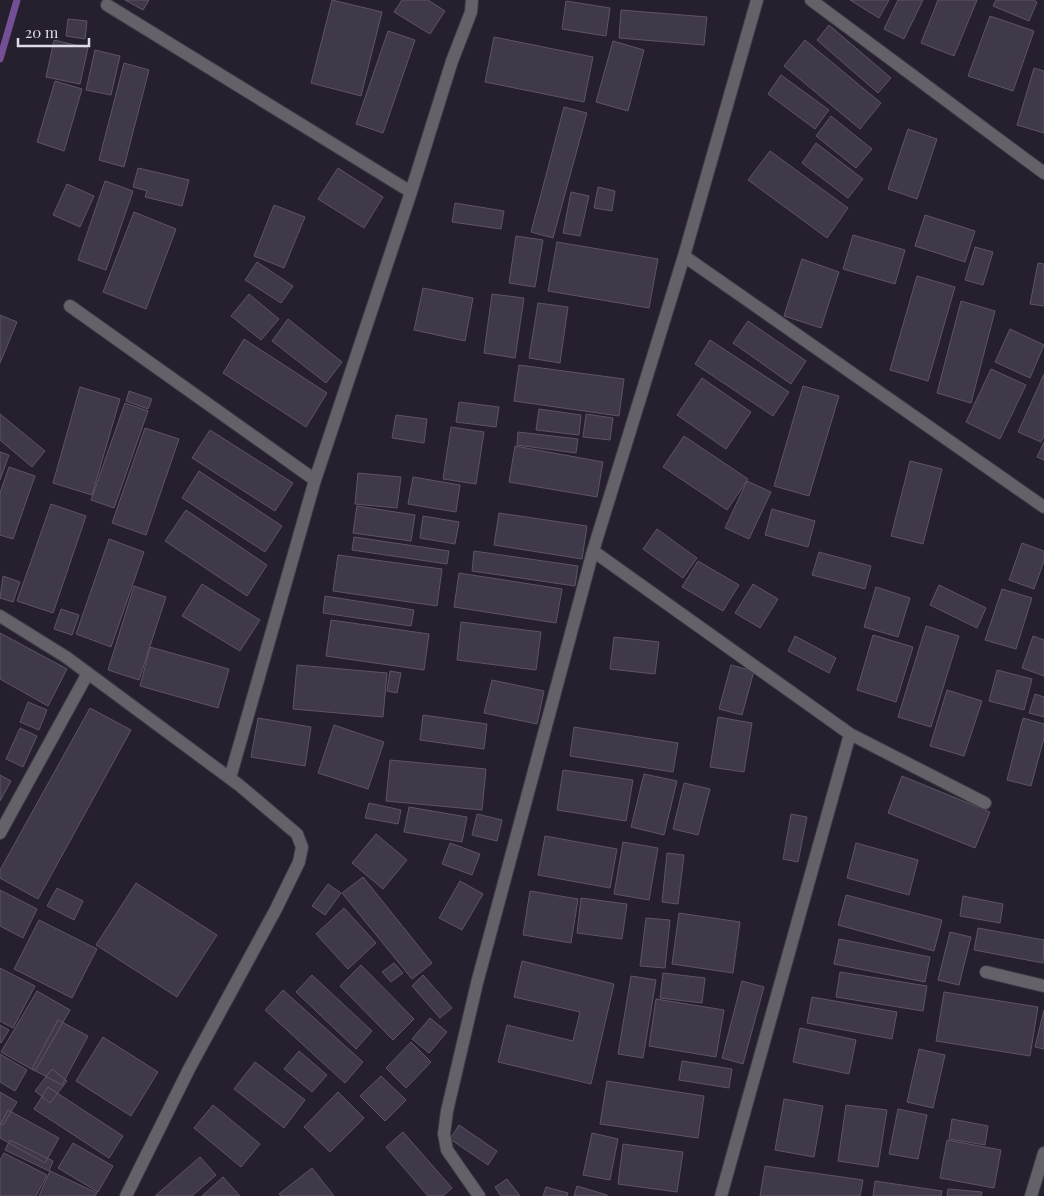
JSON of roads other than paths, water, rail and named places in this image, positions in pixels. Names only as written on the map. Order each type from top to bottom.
[{"type":"street","points":[[230,778],[315,480],[411,192],[452,61],[471,12],[472,0]]},
{"type":"street","points":[[479,1196],[447,1150],[444,1134],[447,1111],[477,983],[593,551],[684,256],[757,0]]},
{"type":"street","points":[[811,0],[1044,174]]},
{"type":"street","points":[[107,6],[411,192]]},
{"type":"street","points":[[684,256],[1044,507]]},
{"type":"street","points":[[70,306],[315,480]]},
{"type":"street","points":[[593,551],[850,734],[985,803]]},
{"type":"street","points":[[0,616],[88,673],[230,778],[297,834],[302,847],[299,862],[189,1069],[126,1196]]},
{"type":"street","points":[[0,833],[88,673]]},
{"type":"street","points":[[721,1196],[850,734]]},
{"type":"street","points":[[986,972],[1044,986]]},
{"type":"street","points":[[1031,1196],[1044,1153]]},
{"type":"waterway","points":[[0,59],[17,0]]}]
